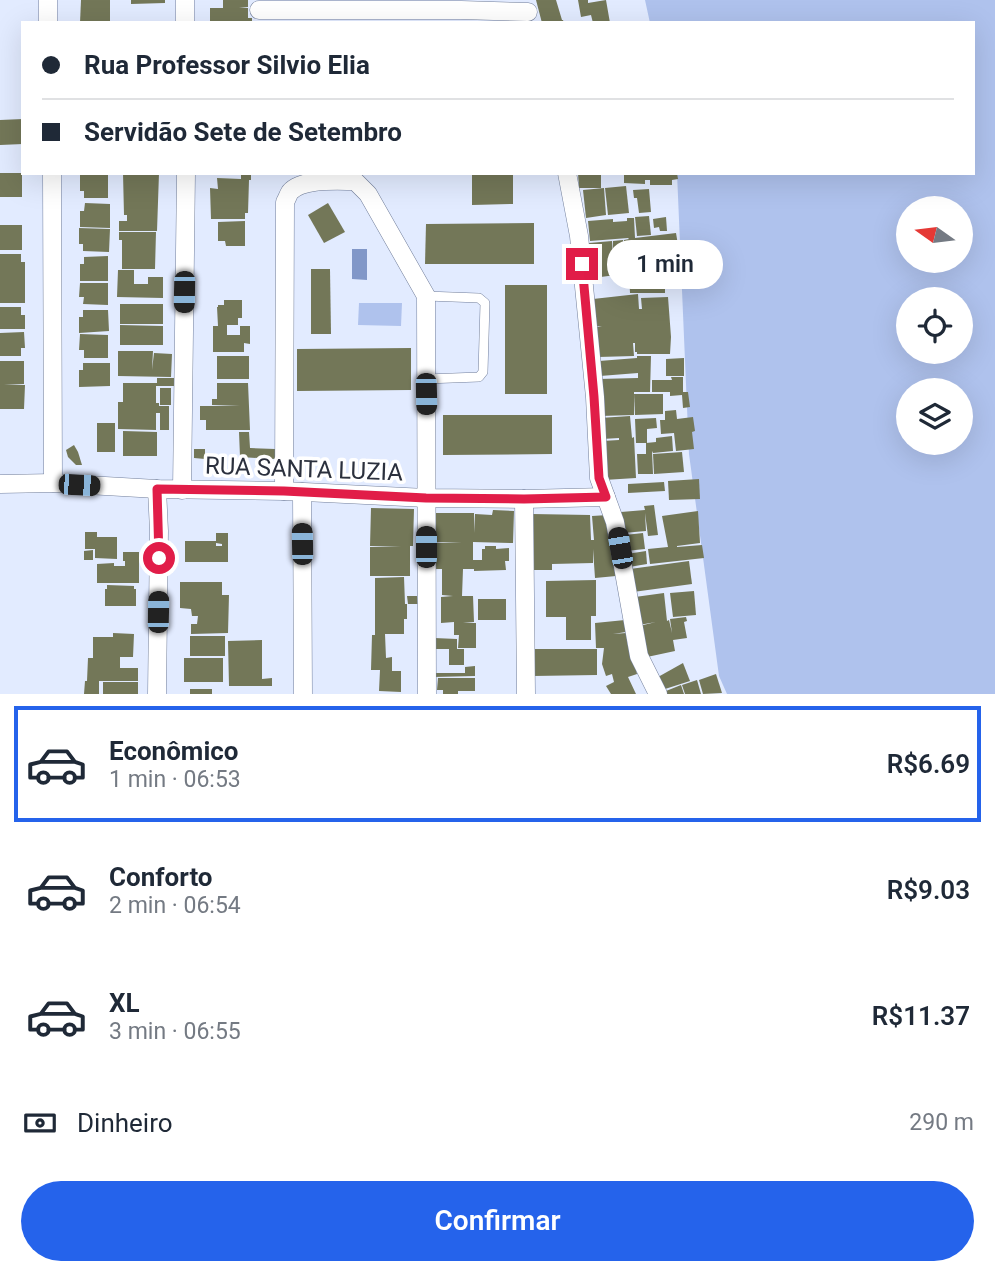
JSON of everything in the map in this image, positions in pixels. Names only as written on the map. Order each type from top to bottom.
[{"type":"street","points":[[48,0],[48,21]]},
{"type":"street","points":[[185,0],[185,21]]},
{"type":"street","points":[[259,10],[460,5],[528,11]]},
{"type":"street","points":[[52,175],[53,483]]},
{"type":"street","points":[[182,490],[186,175]]},
{"type":"street","points":[[568,175],[579,236],[599,478],[615,522],[639,656],[658,694]]},
{"type":"street","points":[[303,694],[293,492],[285,202],[291,191],[299,186],[327,180],[355,181],[368,194],[426,296],[427,694]]},
{"type":"street","name":"RUA SANTA LUZIA","points":[[0,484],[53,483],[426,498],[606,497]]},
{"type":"street","points":[[157,489],[157,694]]},
{"type":"street","points":[[524,499],[526,694]]},
{"type":"lane","points":[[426,296],[479,298],[485,303],[483,373],[479,377],[426,379]]},
{"type":"shaded area","points":[[645,0],[995,0],[995,694],[727,694],[719,676],[689,454],[677,175],[975,175],[975,21],[650,21]]},
{"type":"shaded area","points":[[352,249],[367,249],[367,280],[352,279]]},
{"type":"shaded area","points":[[359,303],[402,303],[401,326],[358,325]]},
{"type":"building","points":[[81,0],[110,0],[110,21],[80,21]]},
{"type":"building","points":[[131,0],[165,0],[165,3],[131,4]]},
{"type":"building","points":[[223,0],[248,0],[248,7],[239,8],[248,8],[248,18],[252,18],[252,21],[210,21],[210,8],[223,8]]},
{"type":"building","points":[[536,0],[556,0],[563,21],[541,21]]},
{"type":"building","points":[[578,0],[588,0],[588,3],[606,0],[610,21],[592,21],[591,15],[581,17]]},
{"type":"building","points":[[21,119],[21,144],[0,145],[0,120]]},
{"type":"building","points":[[0,173],[21,173],[22,197],[0,197]]},
{"type":"building","points":[[80,175],[108,175],[108,198],[84,198],[84,191],[80,191]]},
{"type":"building","points":[[123,175],[159,175],[157,231],[119,231],[119,221],[127,221],[127,215],[124,215]]},
{"type":"building","points":[[241,175],[251,175],[248,213],[245,213],[245,219],[211,219],[210,188],[218,189],[217,178],[241,179]]},
{"type":"building","points":[[472,175],[513,175],[513,204],[472,205]]},
{"type":"building","points":[[578,175],[601,175],[601,188],[579,188]]},
{"type":"building","points":[[624,175],[677,175],[678,179],[672,180],[672,185],[650,185],[650,180],[645,180],[645,184],[624,183]]},
{"type":"building","points":[[626,186],[629,213],[608,215],[605,188]]},
{"type":"building","points":[[604,188],[606,215],[586,218],[583,190]]},
{"type":"building","points":[[649,189],[651,212],[639,213],[633,190]]},
{"type":"building","points":[[85,203],[110,204],[110,228],[80,227],[80,211],[84,211]]},
{"type":"building","points":[[328,203],[345,232],[324,243],[308,215]]},
{"type":"building","points":[[649,216],[651,235],[637,236],[635,217]]},
{"type":"building","points":[[666,217],[667,231],[654,228],[653,219]]},
{"type":"building","points":[[627,218],[634,218],[635,238],[676,233],[678,245],[671,246],[677,268],[674,268],[676,283],[665,285],[665,293],[630,293],[629,273],[645,272],[648,280],[646,272],[655,271],[654,263],[634,264],[626,267],[626,271],[616,272],[616,275],[593,278],[589,243],[612,241],[613,255],[613,241],[623,240],[625,255],[624,240],[629,239],[590,241],[588,221],[627,221]]},
{"type":"building","points":[[245,221],[245,246],[226,246],[225,241],[218,241],[218,222]]},
{"type":"building","points":[[534,223],[534,264],[425,264],[426,224]]},
{"type":"building","points":[[0,225],[22,225],[22,250],[0,250]]},
{"type":"building","points":[[79,228],[110,229],[109,252],[83,251],[83,244],[79,244]]},
{"type":"building","points":[[119,232],[156,232],[155,269],[122,269],[122,240],[119,240]]},
{"type":"building","points":[[0,254],[21,254],[21,262],[25,262],[25,303],[0,303]]},
{"type":"building","points":[[108,256],[108,281],[80,281],[80,264],[84,264],[84,257]]},
{"type":"building","points":[[311,269],[330,269],[331,334],[311,334]]},
{"type":"building","points":[[118,270],[134,270],[134,284],[148,284],[148,277],[163,277],[163,298],[117,297]]},
{"type":"building","points":[[80,283],[108,283],[108,305],[83,304],[84,297],[79,297]]},
{"type":"building","points":[[505,285],[547,285],[547,394],[505,394]]},
{"type":"building","points":[[638,294],[639,309],[642,309],[641,298],[668,297],[670,354],[637,354],[633,343],[634,356],[598,357],[596,327],[602,326],[594,326],[593,299]]},
{"type":"building","points":[[224,300],[242,300],[242,318],[238,318],[238,325],[227,325],[227,335],[240,335],[240,326],[250,326],[250,344],[244,343],[244,352],[213,352],[213,326],[218,326],[217,307],[224,305]]},
{"type":"building","points":[[120,304],[163,304],[163,324],[120,324]]},
{"type":"building","points":[[0,307],[21,307],[21,315],[25,315],[25,329],[0,329]]},
{"type":"building","points":[[83,310],[108,310],[109,331],[79,333],[79,317],[83,317]]},
{"type":"building","points":[[120,325],[163,326],[163,345],[120,345]]},
{"type":"building","points":[[24,332],[25,348],[21,348],[21,356],[0,356],[0,333]]},
{"type":"building","points":[[80,334],[108,335],[108,358],[84,358],[84,350],[79,350]]},
{"type":"building","points":[[411,348],[411,390],[297,391],[297,349]]},
{"type":"building","points":[[118,351],[153,351],[152,370],[154,353],[172,354],[171,377],[118,376]]},
{"type":"building","points":[[217,356],[249,356],[249,379],[217,379]]},
{"type":"building","points":[[651,356],[650,392],[634,392],[634,415],[600,416],[598,379],[638,378],[638,373],[600,376],[599,361]]},
{"type":"building","points":[[684,358],[684,376],[666,376],[666,359]]},
{"type":"building","points":[[0,361],[24,361],[24,384],[4,385],[25,385],[24,409],[0,409]]},
{"type":"building","points":[[83,363],[110,363],[110,386],[79,387],[79,370],[83,370]]},
{"type":"building","points":[[671,377],[683,377],[683,392],[688,392],[690,407],[683,408],[682,395],[670,396],[670,392],[652,392],[652,380],[672,380]]},
{"type":"building","points":[[157,378],[174,378],[174,386],[156,386],[156,403],[159,403],[159,406],[169,406],[169,430],[160,430],[160,413],[156,413],[156,430],[118,429],[118,402],[123,402],[123,383],[157,383]]},
{"type":"building","points":[[217,383],[248,383],[250,430],[206,430],[206,420],[200,420],[200,406],[240,406],[212,405],[212,399],[217,399]]},
{"type":"building","points":[[160,388],[171,388],[171,405],[160,405]]},
{"type":"building","points":[[634,394],[663,394],[663,414],[635,415]]},
{"type":"building","points":[[676,410],[677,419],[693,417],[694,449],[676,451],[674,433],[661,434],[660,420],[665,420],[665,411]]},
{"type":"building","points":[[443,415],[552,415],[552,454],[443,455]]},
{"type":"building","points":[[630,416],[636,478],[604,480],[602,441],[619,438],[602,439],[600,418]]},
{"type":"building","points":[[656,418],[657,428],[647,429],[647,443],[636,443],[635,419]]},
{"type":"building","points":[[97,423],[115,423],[115,452],[97,452]]},
{"type":"building","points":[[123,431],[157,432],[157,456],[123,456]]},
{"type":"building","points":[[239,432],[249,432],[250,448],[275,449],[275,459],[240,457]]},
{"type":"building","points":[[672,436],[673,451],[652,451],[653,474],[638,474],[637,454],[646,454],[646,443],[656,442],[656,438]]},
{"type":"building","points":[[74,445],[82,465],[76,465],[68,457],[66,450]]},
{"type":"building","points":[[194,449],[205,449],[205,459],[194,458]]},
{"type":"building","points":[[682,452],[684,472],[654,474],[653,454]]},
{"type":"building","points":[[699,479],[700,499],[669,500],[668,481]]},
{"type":"building","points":[[664,482],[665,491],[628,493],[628,484]]},
{"type":"building","points":[[654,505],[658,535],[648,536],[645,513],[646,531],[623,533],[621,512],[645,510],[644,506]]},
{"type":"building","points":[[371,508],[414,509],[410,576],[370,576],[370,547],[401,547],[370,546]]},
{"type":"building","points":[[493,510],[514,511],[513,543],[473,542],[473,560],[482,560],[482,549],[485,549],[485,546],[496,546],[496,549],[509,548],[509,561],[505,561],[506,570],[463,569],[462,596],[473,596],[474,622],[463,623],[476,623],[476,648],[458,648],[459,635],[454,635],[454,622],[441,623],[441,597],[453,596],[442,595],[442,569],[433,569],[434,543],[462,542],[433,542],[433,513],[474,513],[474,533],[475,514],[492,515]]},
{"type":"building","points":[[698,511],[700,543],[677,547],[702,545],[704,558],[650,564],[648,549],[668,547],[662,516]]},
{"type":"building","points":[[532,514],[590,515],[591,540],[594,540],[592,516],[608,515],[616,576],[595,578],[593,549],[593,563],[552,564],[552,570],[534,570]]},
{"type":"building","points":[[85,532],[97,532],[97,537],[117,537],[117,559],[95,558],[95,549],[85,549]]},
{"type":"building","points":[[216,533],[228,533],[228,562],[185,562],[185,541],[216,541]]},
{"type":"building","points":[[643,533],[645,549],[626,551],[625,535]]},
{"type":"building","points":[[93,550],[93,560],[84,560],[84,551]]},
{"type":"building","points":[[646,551],[647,564],[629,567],[627,554]]},
{"type":"building","points":[[123,552],[139,552],[139,583],[97,583],[97,564],[114,563],[114,566],[125,566]]},
{"type":"building","points":[[689,561],[692,584],[633,592],[630,569]]},
{"type":"building","points":[[404,577],[407,619],[404,619],[404,634],[385,634],[386,658],[392,657],[392,671],[401,671],[401,692],[379,691],[380,670],[371,670],[372,635],[375,635],[375,578]]},
{"type":"building","points":[[596,580],[596,616],[591,616],[591,640],[566,640],[566,617],[546,617],[546,581]]},
{"type":"building","points":[[180,582],[222,582],[222,595],[229,595],[228,633],[191,634],[191,624],[197,624],[198,616],[192,616],[191,609],[180,608]]},
{"type":"building","points":[[107,585],[134,586],[136,606],[105,606]]},
{"type":"building","points":[[694,591],[696,615],[673,617],[670,593]]},
{"type":"building","points":[[664,593],[667,621],[669,620],[672,633],[670,619],[686,617],[687,621],[684,622],[687,638],[673,640],[675,651],[647,657],[639,626],[656,622],[639,625],[635,597]]},
{"type":"building","points":[[407,596],[417,596],[418,604],[408,604]]},
{"type":"building","points":[[478,599],[506,599],[506,620],[478,620]]},
{"type":"building","points":[[625,620],[626,632],[613,634],[626,633],[628,646],[631,645],[637,674],[628,677],[636,694],[611,694],[606,686],[614,682],[612,674],[606,676],[602,664],[604,648],[596,648],[595,623]]},
{"type":"building","points":[[113,633],[134,634],[133,657],[120,657],[120,668],[138,668],[138,681],[99,681],[99,694],[84,694],[88,658],[93,658],[93,637],[113,637]]},
{"type":"building","points":[[190,636],[225,636],[225,656],[190,656]]},
{"type":"building","points":[[434,638],[457,639],[457,649],[464,649],[464,665],[449,665],[449,649],[434,649]]},
{"type":"building","points":[[262,640],[262,679],[272,678],[272,686],[229,686],[228,641]]},
{"type":"building","points":[[533,649],[597,649],[597,675],[533,676]]},
{"type":"building","points":[[184,658],[223,658],[223,682],[184,682]]},
{"type":"building","points":[[683,663],[690,681],[665,689],[658,677]]},
{"type":"building","points":[[475,666],[475,676],[434,677],[434,673],[465,673],[465,667]]},
{"type":"building","points":[[716,674],[722,693],[703,694],[699,680]]},
{"type":"building","points":[[438,678],[475,678],[475,691],[443,694],[443,690],[437,690]]},
{"type":"building","points":[[697,680],[701,694],[685,694],[682,685]]},
{"type":"building","points":[[103,682],[138,682],[138,694],[103,694]]},
{"type":"building","points":[[681,685],[684,694],[667,694],[666,691]]},
{"type":"building","points":[[190,689],[212,689],[212,694],[190,694]]},
{"type":"route","points":[[159,558],[157,489],[284,491],[426,498],[606,497],[599,478],[582,264]]}]
